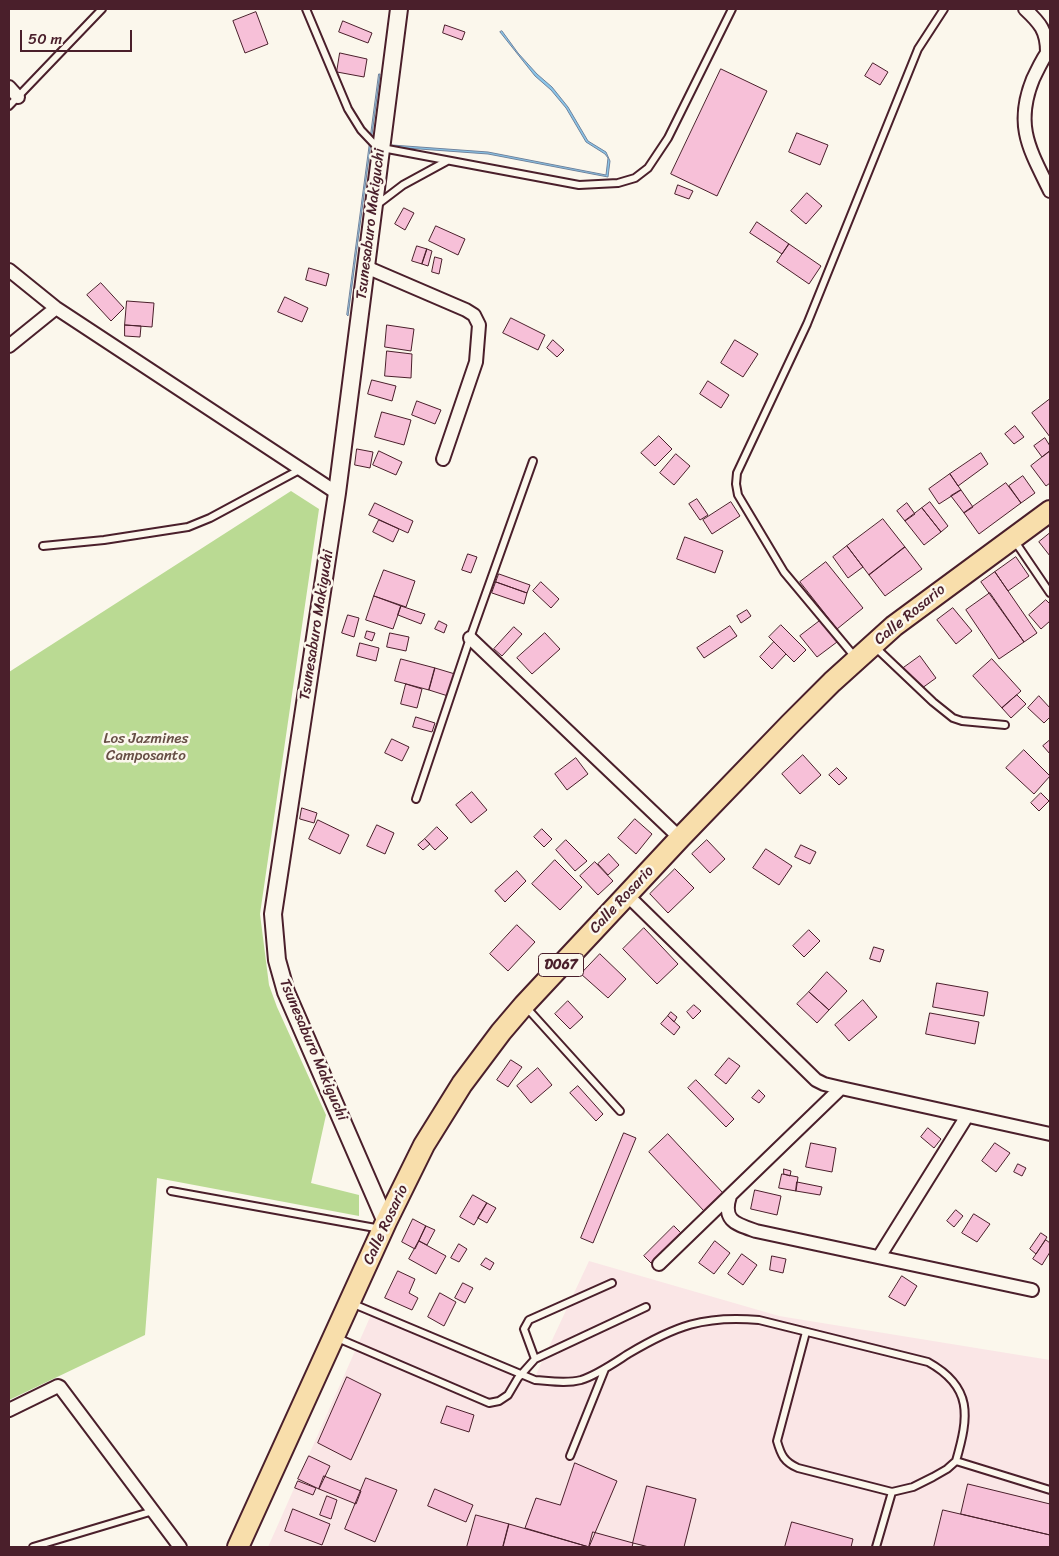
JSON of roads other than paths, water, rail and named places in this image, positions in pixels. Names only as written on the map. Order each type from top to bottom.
[{"type":"main road","name":"Calle Rosario","points":[[238,1547],[384,1226],[424,1145],[480,1059],[524,1005],[626,895],[790,724],[894,626],[1050,511]]},
{"type":"street","name":"Tsunesaburo Makiguchi","points":[[384,1226],[286,992],[277,960],[273,914],[337,493],[399,9]]},
{"type":"street","points":[[1025,9],[1039,22],[1047,38],[1049,51],[1026,96],[1024,117],[1029,147],[1050,192]]},
{"type":"street","points":[[366,267],[466,310],[474,316],[479,325],[476,362],[443,459]]},
{"type":"street","points":[[9,270],[56,308],[337,493]]},
{"type":"street","points":[[9,346],[56,308]]},
{"type":"street","points":[[470,638],[680,838]]},
{"type":"street","points":[[626,895],[816,1080],[841,1088],[1050,1134]]},
{"type":"street","points":[[659,1264],[841,1088]]},
{"type":"street","points":[[879,1258],[967,1116]]},
{"type":"street","points":[[730,1196],[726,1207],[727,1214],[733,1221],[756,1231],[1032,1290]]},
{"type":"street","points":[[9,1410],[58,1386],[60,1387],[180,1547]]},
{"type":"lane","points":[[12,97],[102,9]]},
{"type":"lane","points":[[306,9],[348,109],[361,130],[381,149],[579,185],[618,183],[635,178],[648,168],[668,138],[732,9]]},
{"type":"lane","points":[[857,660],[784,572],[738,495],[736,484],[738,473],[807,324],[918,49],[944,9]]},
{"type":"lane","points":[[375,206],[404,185],[447,161]]},
{"type":"lane","points":[[416,799],[470,638],[533,461]]},
{"type":"lane","points":[[42,546],[104,540],[188,527],[210,518],[301,469]]},
{"type":"lane","points":[[1012,538],[1050,593]]},
{"type":"lane","points":[[873,645],[933,702],[953,718],[962,721],[1005,725]]},
{"type":"lane","points":[[524,1005],[620,1111]]},
{"type":"lane","points":[[171,1191],[384,1226]]},
{"type":"lane","points":[[536,1358],[524,1329],[529,1320],[612,1283]]},
{"type":"lane","points":[[350,1303],[535,1380],[566,1382],[582,1380],[664,1334],[698,1322],[734,1318],[759,1320],[928,1362],[942,1370],[955,1383],[963,1397],[964,1417],[961,1442],[956,1460],[947,1469],[934,1477],[913,1487],[892,1492],[798,1468],[787,1463],[780,1455],[777,1441],[806,1332]]},
{"type":"lane","points":[[335,1337],[490,1403],[499,1401],[508,1395],[521,1374],[536,1358],[646,1307]]},
{"type":"lane","points":[[570,1456],[604,1369]]},
{"type":"lane","points":[[956,1460],[1050,1490]]},
{"type":"lane","points":[[876,1547],[892,1492]]},
{"type":"lane","points":[[33,1547],[153,1511]]},
{"type":"water","points":[[502,31],[518,53],[552,87],[568,107],[588,141],[606,152],[610,161],[608,177],[488,154],[392,147],[392,145],[488,152],[606,175],[608,158],[586,142],[566,108],[551,90],[535,76],[500,32]]},
{"type":"water","points":[[380,74],[348,316],[347,315]]},
{"type":"park label","name":"Los Jazmines Camposanto","points":[[146,748]]}]
